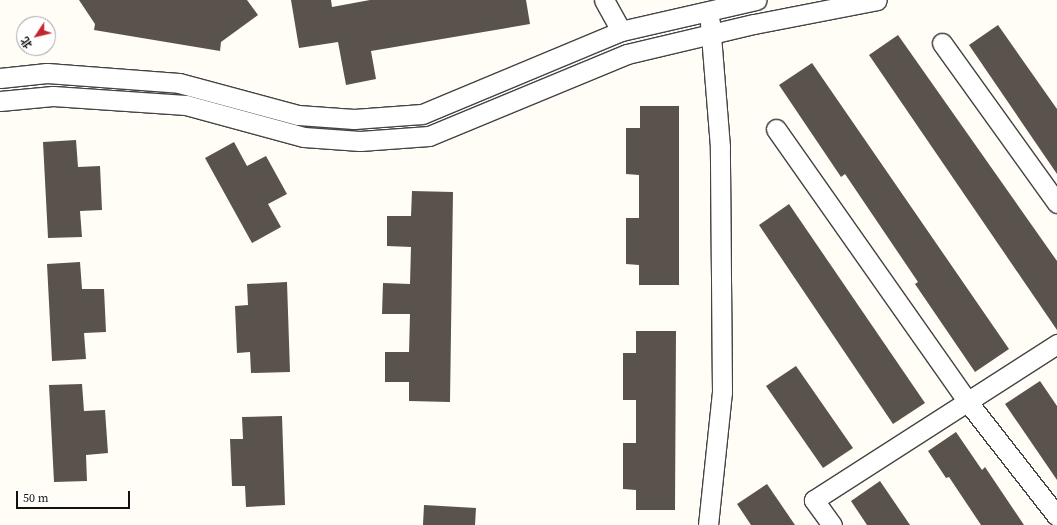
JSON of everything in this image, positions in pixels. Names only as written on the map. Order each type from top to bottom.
[{"type":"street","points":[[604,0],[621,31]]},
{"type":"street","points":[[0,78],[47,73],[179,83],[298,115],[354,119],[422,114],[621,31],[707,5],[756,0]]},
{"type":"street","points":[[0,101],[53,96],[186,105],[304,138],[360,141],[429,136],[627,54],[712,34],[877,0]]},
{"type":"street","points":[[707,5],[712,34],[720,147],[722,392],[708,525]]},
{"type":"street","points":[[942,42],[1057,203]]},
{"type":"street","points":[[776,129],[967,401],[1057,516]]},
{"type":"street","points":[[832,525],[814,500],[1057,344]]},
{"type":"building","points":[[79,0],[247,0],[258,15],[221,42],[220,51],[94,30],[95,24]]},
{"type":"building","points":[[291,0],[331,0],[332,7],[370,0],[526,0],[530,24],[371,51],[376,79],[346,85],[338,42],[299,48]]},
{"type":"building","points":[[998,25],[1057,109],[1057,174],[969,45]]},
{"type":"building","points":[[898,35],[1057,261],[1057,330],[869,55]]},
{"type":"building","points":[[812,63],[1009,349],[975,372],[915,284],[918,282],[845,174],[841,177],[779,85]]},
{"type":"building","points":[[640,106],[679,106],[679,285],[639,285],[639,265],[626,264],[626,218],[639,218],[639,175],[626,174],[626,128],[640,128]]},
{"type":"building","points":[[76,140],[78,167],[100,166],[102,210],[80,211],[82,237],[48,238],[43,142]]},
{"type":"building","points":[[234,142],[247,166],[266,156],[287,194],[268,204],[281,227],[252,243],[205,158]]},
{"type":"building","points":[[412,191],[453,192],[450,402],[409,401],[409,382],[385,382],[385,352],[409,352],[410,314],[382,314],[383,283],[410,284],[411,247],[387,246],[387,216],[411,216]]},
{"type":"building","points":[[789,204],[925,403],[893,424],[759,225]]},
{"type":"building","points":[[80,262],[82,289],[104,289],[106,332],[84,333],[86,359],[52,361],[47,264]]},
{"type":"building","points":[[287,282],[290,372],[251,373],[250,352],[237,353],[235,306],[248,305],[247,284]]},
{"type":"building","points":[[636,331],[676,331],[675,510],[636,510],[636,490],[623,489],[623,443],[636,443],[636,400],[623,400],[623,353],[636,353]]},
{"type":"building","points":[[796,366],[853,448],[823,468],[766,386]]},
{"type":"building","points":[[1040,381],[1057,406],[1057,480],[1005,404]]},
{"type":"building","points":[[82,384],[84,411],[105,410],[108,453],[86,455],[87,481],[54,482],[49,385]]},
{"type":"building","points":[[282,416],[285,505],[246,507],[245,486],[232,486],[230,439],[243,439],[242,417]]},
{"type":"building","points":[[956,432],[982,470],[985,467],[1024,525],[981,525],[949,477],[946,478],[928,451]]},
{"type":"building","points":[[880,481],[910,525],[867,525],[851,501]]},
{"type":"building","points":[[767,484],[795,525],[751,525],[737,504]]},
{"type":"building","points":[[424,505],[476,508],[475,525],[423,525]]}]
